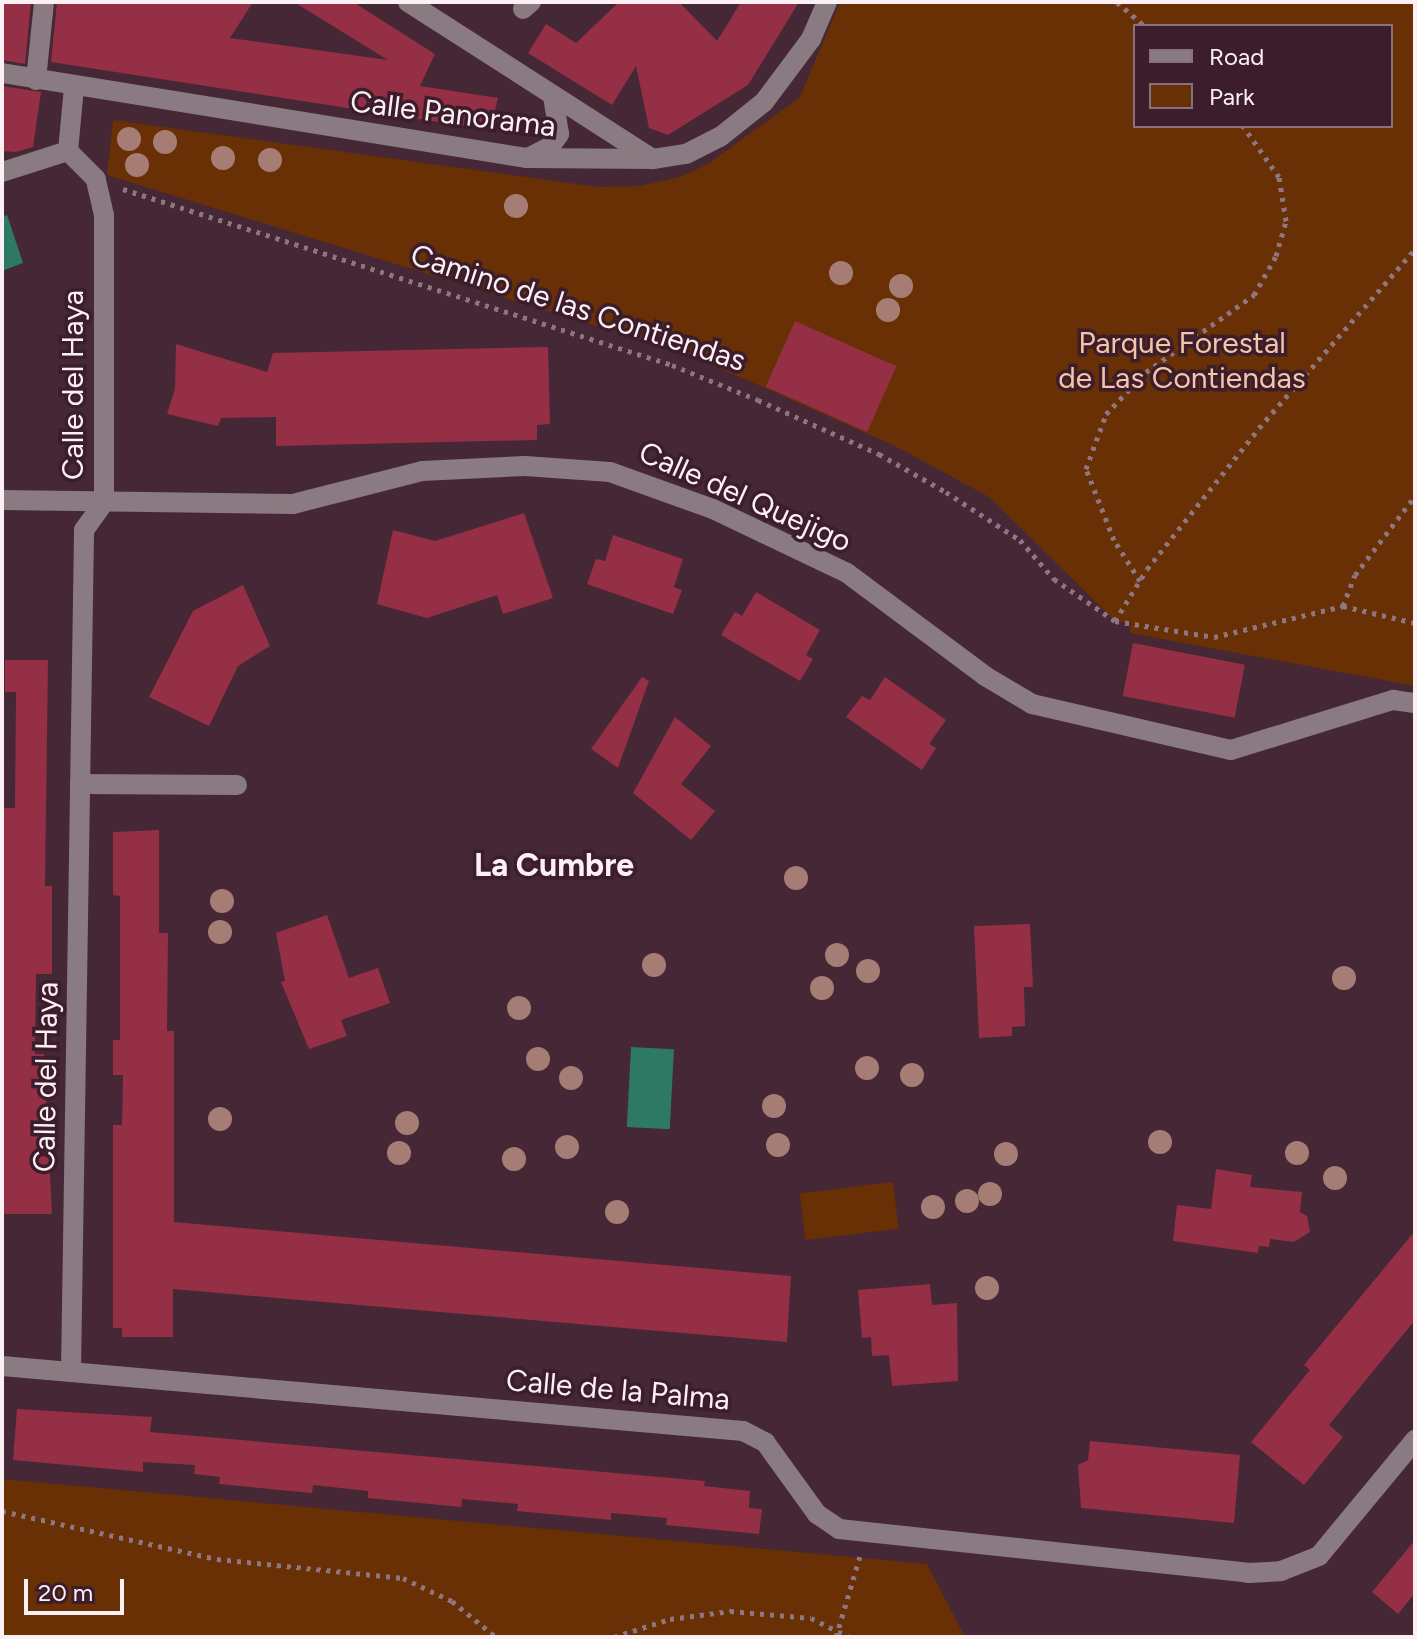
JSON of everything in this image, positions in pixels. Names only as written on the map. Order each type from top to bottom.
[{"type":"street","points":[[36,80],[44,2]]},
{"type":"street","points":[[408,2],[653,159]]},
{"type":"street","name":"Calle Panorama","points":[[2,73],[74,88],[526,158],[653,159],[686,154],[720,137],[764,102],[811,39],[827,2]]},
{"type":"street","points":[[68,151],[74,88]]},
{"type":"street","points":[[526,158],[540,154],[559,134],[553,97]]},
{"type":"street","points":[[2,172],[68,151]]},
{"type":"street","points":[[68,151],[96,179]]},
{"type":"street","name":"Calle del Haya","points":[[71,1371],[84,530],[104,502],[104,215],[96,179]]},
{"type":"street","name":"Calle del Quejigo","points":[[2,500],[293,504],[422,471],[525,466],[610,472],[713,509],[847,573],[985,676],[1032,704],[1231,750],[1393,700],[1415,703]]},
{"type":"street","points":[[80,784],[237,785]]},
{"type":"street","name":"Calle de la Palma","points":[[2,1366],[743,1431],[765,1442],[817,1514],[839,1529],[866,1536],[1248,1573],[1281,1571],[1319,1556],[1415,1440]]},
{"type":"path","points":[[1117,2],[1143,24]]},
{"type":"path","points":[[1140,581],[1114,540],[1086,469],[1106,414],[1146,372],[1254,295],[1276,256],[1286,221],[1279,177],[1244,128]]},
{"type":"path","name":"Camino de las Contiendas","points":[[96,179],[213,221],[672,365],[758,400],[879,454],[946,492],[1020,540],[1054,579],[1115,621],[1214,637],[1343,606],[1415,623]]},
{"type":"path","points":[[1115,621],[1140,581],[1259,428],[1415,249]]},
{"type":"path","points":[[1343,606],[1355,575],[1415,496]]},
{"type":"path","points":[[2,1511],[217,1559],[403,1578],[452,1601],[496,1637]]},
{"type":"path","points":[[837,1635],[866,1536]]},
{"type":"path","points":[[614,1637],[670,1619],[730,1611],[811,1618],[837,1635],[849,1637]]},
{"type":"green space","name":"Parque Forestal de Las Contiendas","points":[[840,2],[1415,2],[1415,686],[1130,633],[1130,624],[1115,621],[989,497],[897,447],[763,387],[681,352],[107,175],[113,120],[598,187],[640,186],[680,177],[708,164],[800,97]]},
{"type":"green space","points":[[893,1182],[899,1229],[805,1240],[800,1193]]},
{"type":"green space","points":[[2,1479],[927,1564],[965,1637],[2,1637]]},
{"type":"shaded area","points":[[7,215],[23,263],[2,271],[2,217]]},
{"type":"shaded area","points":[[631,1047],[674,1049],[670,1129],[627,1127]]},
{"type":"building","points":[[2,2],[31,2],[25,64],[2,60]]},
{"type":"building","points":[[57,2],[253,2],[230,38],[388,60],[294,2],[353,2],[435,54],[420,86],[498,98],[490,130],[51,62]]},
{"type":"building","points":[[619,2],[679,2],[717,41],[741,2],[799,2],[748,85],[668,135],[649,128],[636,66],[612,105],[528,53],[546,24],[576,43]]},
{"type":"building","points":[[2,86],[41,92],[33,147],[16,152],[2,151]]},
{"type":"building","points":[[795,321],[896,366],[867,432],[766,387]]},
{"type":"building","points":[[176,344],[267,372],[273,353],[548,347],[550,424],[537,425],[537,440],[276,446],[276,417],[221,418],[218,426],[167,414],[175,389]]},
{"type":"building","points":[[524,513],[553,598],[503,614],[497,595],[427,618],[377,604],[393,530],[435,541]]},
{"type":"building","points":[[613,535],[683,559],[674,587],[682,590],[673,614],[587,584],[596,559],[605,561]]},
{"type":"building","points":[[243,585],[270,646],[238,666],[209,726],[149,697],[193,611]]},
{"type":"building","points":[[756,592],[820,630],[806,655],[813,659],[800,681],[721,635],[735,612],[742,616]]},
{"type":"building","points":[[1133,643],[1245,665],[1235,718],[1123,696]]},
{"type":"building","points":[[5,660],[48,660],[45,886],[52,886],[52,974],[36,974],[35,1054],[44,1054],[52,1214],[2,1214],[2,808],[15,808],[16,692],[5,692]]},
{"type":"building","points":[[642,677],[649,681],[618,768],[591,749]]},
{"type":"building","points":[[885,677],[946,720],[929,744],[936,748],[922,770],[846,717],[862,696],[870,700]]},
{"type":"building","points":[[675,717],[711,746],[681,784],[715,811],[691,840],[633,793]]},
{"type":"building","points":[[159,830],[159,933],[168,933],[167,1031],[174,1031],[174,1222],[791,1276],[787,1342],[173,1289],[173,1337],[122,1337],[122,1328],[113,1328],[113,1125],[122,1125],[123,1075],[113,1075],[113,1040],[120,1040],[120,896],[113,895],[113,832]]},
{"type":"building","points":[[327,915],[349,978],[378,968],[390,1003],[341,1020],[347,1036],[309,1049],[281,982],[285,981],[276,933]]},
{"type":"building","points":[[1030,924],[1033,987],[1024,987],[1025,1026],[1012,1027],[1012,1036],[979,1038],[974,926]]},
{"type":"building","points":[[1216,1169],[1252,1175],[1250,1187],[1302,1192],[1300,1212],[1307,1216],[1310,1232],[1294,1242],[1270,1239],[1269,1247],[1259,1246],[1258,1253],[1173,1241],[1177,1205],[1211,1209]]},
{"type":"building","points":[[1415,1231],[1415,1320],[1329,1425],[1343,1437],[1304,1485],[1251,1442],[1310,1370],[1304,1365]]},
{"type":"building","points":[[930,1284],[932,1305],[957,1303],[958,1381],[892,1386],[889,1355],[872,1356],[871,1337],[862,1338],[858,1290]]},
{"type":"building","points":[[17,1409],[152,1417],[150,1432],[705,1481],[704,1486],[750,1491],[749,1508],[762,1509],[759,1534],[666,1525],[667,1518],[611,1513],[611,1520],[517,1511],[518,1504],[462,1499],[461,1507],[368,1498],[368,1491],[313,1485],[312,1493],[219,1484],[220,1477],[194,1474],[195,1465],[143,1462],[143,1472],[13,1460]]},
{"type":"building","points":[[1090,1441],[1240,1455],[1234,1523],[1081,1508],[1078,1465],[1088,1460]]},
{"type":"building","points":[[1415,1540],[1415,1593],[1398,1614],[1372,1592]]},
{"type":"district","name":"La Cumbre","points":[[554,865]]}]
